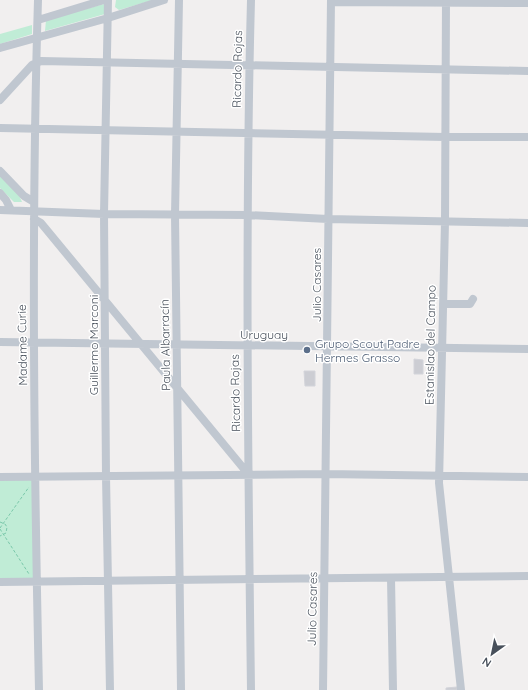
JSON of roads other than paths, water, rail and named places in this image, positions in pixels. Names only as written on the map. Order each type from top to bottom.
[{"type":"street","name":"Madame Curie","points":[[38,0],[34,129],[34,343],[38,690]]},
{"type":"street","points":[[38,20],[104,0]]},
{"type":"street","name":"Guillermo Marconi","points":[[108,0],[104,214],[106,476],[110,690]]},
{"type":"street","points":[[0,48],[108,18],[164,0]]},
{"type":"street","name":"Paula Albarracín","points":[[179,0],[175,215],[176,346],[178,388],[177,475],[181,690]]},
{"type":"street","name":"Ricardo Rojas","points":[[251,0],[246,346],[251,690]]},
{"type":"street","points":[[331,1],[528,3]]},
{"type":"street","name":"Julio Casares","points":[[323,690],[331,1]]},
{"type":"street","name":"Estanislao del Campo","points":[[446,1],[445,222],[439,475],[461,690]]},
{"type":"street","points":[[0,100],[36,63],[528,70]]},
{"type":"street","points":[[0,128],[445,137],[528,137]]},
{"type":"street","points":[[0,171],[24,196],[41,223],[249,475]]},
{"type":"street","points":[[0,193],[6,200],[11,210]]},
{"type":"street","points":[[0,210],[104,214],[247,215],[328,219],[528,223]]},
{"type":"street","points":[[443,304],[470,304],[473,299]]},
{"type":"street","name":"Uruguay","points":[[0,342],[105,343],[176,346],[528,349]]},
{"type":"street","points":[[0,477],[326,474],[439,475],[528,478]]},
{"type":"street","points":[[0,582],[528,576]]},
{"type":"street","points":[[391,578],[392,690]]},
{"type":"place","name":"Grupo Scout Padre Hermes Grasso","points":[[307,350]]}]
